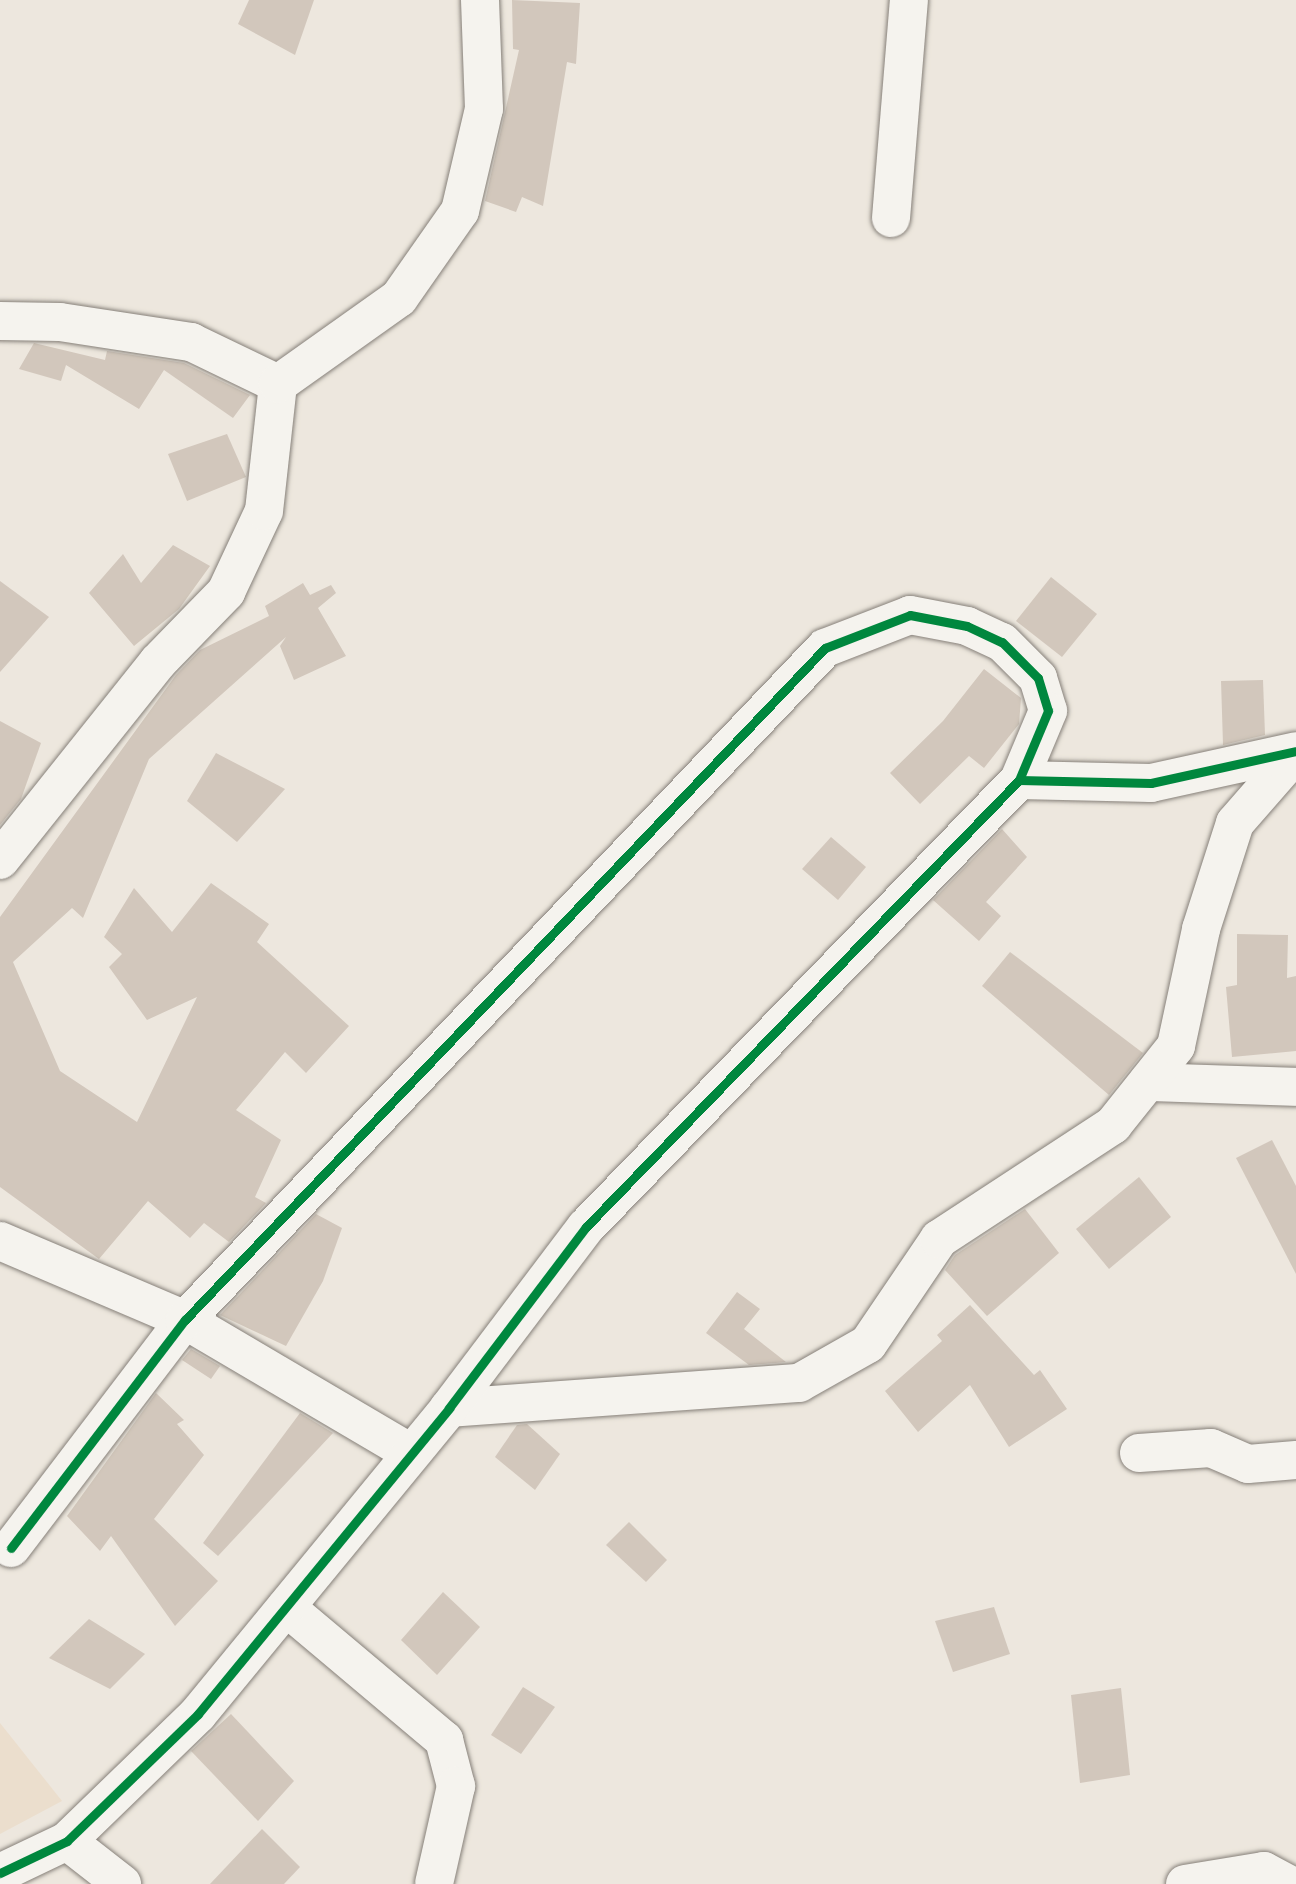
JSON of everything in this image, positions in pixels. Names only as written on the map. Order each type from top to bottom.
[{"type":"street","points":[[0,860],[159,662],[226,592],[264,511],[278,384],[399,298],[460,211],[484,109],[480,0]]},
{"type":"street","points":[[891,218],[909,0]]},
{"type":"street","points":[[0,321],[60,322],[191,342],[278,384]]},
{"type":"street","points":[[0,1873],[67,1841],[198,1714],[449,1408],[586,1227],[1019,780],[1048,711],[1038,678],[1002,642],[967,626],[909,615],[825,648],[185,1320],[11,1548]]},
{"type":"street","points":[[1019,780],[1151,783],[1296,752]]},
{"type":"street","points":[[449,1408],[799,1383],[868,1344],[940,1239],[1113,1125],[1177,1046],[1200,929],[1235,823],[1296,752]]},
{"type":"street","points":[[1148,1082],[1296,1087]]},
{"type":"street","points":[[0,1241],[185,1320],[411,1453]]},
{"type":"street","points":[[1139,1453],[1211,1448],[1248,1464],[1296,1460]]},
{"type":"street","points":[[286,1607],[444,1740],[456,1786],[434,1884]]},
{"type":"street","points":[[67,1841],[122,1884]]},
{"type":"street","points":[[1185,1884],[1264,1871],[1288,1884]]},
{"type":"shaded area","points":[[0,1723],[62,1801],[0,1834]]},
{"type":"building","points":[[249,0],[314,0],[295,55],[238,24]]},
{"type":"building","points":[[512,0],[580,3],[576,64],[567,62],[543,206],[522,197],[516,212],[485,201],[519,50],[513,49]]},
{"type":"building","points":[[34,343],[105,360],[107,351],[184,363],[250,395],[233,418],[164,370],[139,409],[66,365],[61,381],[19,369]]},
{"type":"building","points":[[227,434],[246,477],[187,501],[168,454]]},
{"type":"building","points":[[173,545],[210,566],[179,609],[134,646],[89,593],[123,554],[141,583]]},
{"type":"building","points":[[1051,577],[1097,614],[1062,657],[1016,621]]},
{"type":"building","points":[[0,581],[49,617],[0,672]]},
{"type":"building","points":[[303,583],[310,595],[331,585],[336,593],[318,608],[346,656],[294,680],[280,646],[286,637],[149,759],[83,918],[72,908],[13,962],[60,1071],[137,1122],[197,997],[147,1020],[109,967],[122,954],[104,937],[134,888],[172,932],[211,883],[269,924],[257,942],[349,1026],[306,1073],[285,1052],[236,1110],[281,1140],[255,1197],[266,1203],[229,1242],[204,1223],[190,1238],[148,1201],[99,1259],[0,1187],[0,917],[176,675],[200,650],[269,616],[265,606]]},
{"type":"building","points":[[984,669],[1021,698],[1019,724],[984,768],[969,756],[920,804],[890,773],[943,721]]},
{"type":"building","points":[[1263,680],[1265,735],[1223,745],[1221,681]]},
{"type":"building","points":[[0,721],[41,743],[21,799],[0,825]]},
{"type":"building","points":[[216,753],[285,789],[237,842],[187,801]]},
{"type":"building","points":[[1002,829],[1027,857],[986,902],[1001,916],[979,941],[933,900]]},
{"type":"building","points":[[831,837],[866,867],[838,900],[802,869]]},
{"type":"building","points":[[1237,934],[1288,935],[1287,978],[1296,976],[1296,1051],[1232,1057],[1226,987],[1237,985]]},
{"type":"building","points":[[1010,952],[1143,1053],[1109,1095],[982,986]]},
{"type":"building","points":[[1272,1140],[1296,1186],[1296,1274],[1236,1158]]},
{"type":"building","points":[[1139,1177],[1171,1217],[1109,1269],[1076,1229]]},
{"type":"building","points":[[1025,1209],[1059,1253],[987,1316],[945,1270],[955,1255]]},
{"type":"building","points":[[316,1214],[342,1228],[323,1281],[286,1346],[220,1315]]},
{"type":"building","points":[[737,1292],[760,1309],[744,1329],[786,1362],[749,1365],[706,1333]]},
{"type":"building","points":[[970,1305],[1034,1375],[1040,1370],[1067,1409],[1009,1447],[970,1385],[918,1432],[885,1391],[942,1341],[937,1335]]},
{"type":"building","points":[[191,1349],[220,1366],[211,1379],[182,1360]]},
{"type":"building","points":[[156,1393],[184,1420],[177,1424],[204,1455],[154,1519],[218,1581],[175,1626],[111,1536],[100,1551],[67,1516]]},
{"type":"building","points":[[300,1413],[333,1433],[218,1556],[203,1543]]},
{"type":"building","points":[[527,1424],[560,1454],[535,1490],[495,1457],[517,1425]]},
{"type":"building","points":[[629,1522],[667,1560],[646,1582],[606,1545]]},
{"type":"building","points":[[443,1592],[480,1627],[437,1675],[401,1640]]},
{"type":"building","points":[[994,1607],[1010,1654],[953,1672],[935,1621]]},
{"type":"building","points":[[89,1619],[145,1654],[110,1689],[49,1658]]},
{"type":"building","points":[[523,1687],[555,1707],[521,1754],[491,1735]]},
{"type":"building","points":[[1121,1688],[1130,1775],[1080,1783],[1071,1695]]},
{"type":"building","points":[[231,1714],[294,1781],[258,1821],[191,1751]]},
{"type":"building","points":[[262,1829],[300,1867],[284,1884],[210,1884]]},
{"type":"cycle path","points":[[11,1548],[185,1320],[825,648],[910,615],[967,626],[1002,642],[1038,678],[1048,711],[1019,780]]},
{"type":"cycle path","points":[[0,1873],[67,1841],[198,1714],[449,1408],[586,1227],[1019,780],[1151,783],[1296,751]]}]
